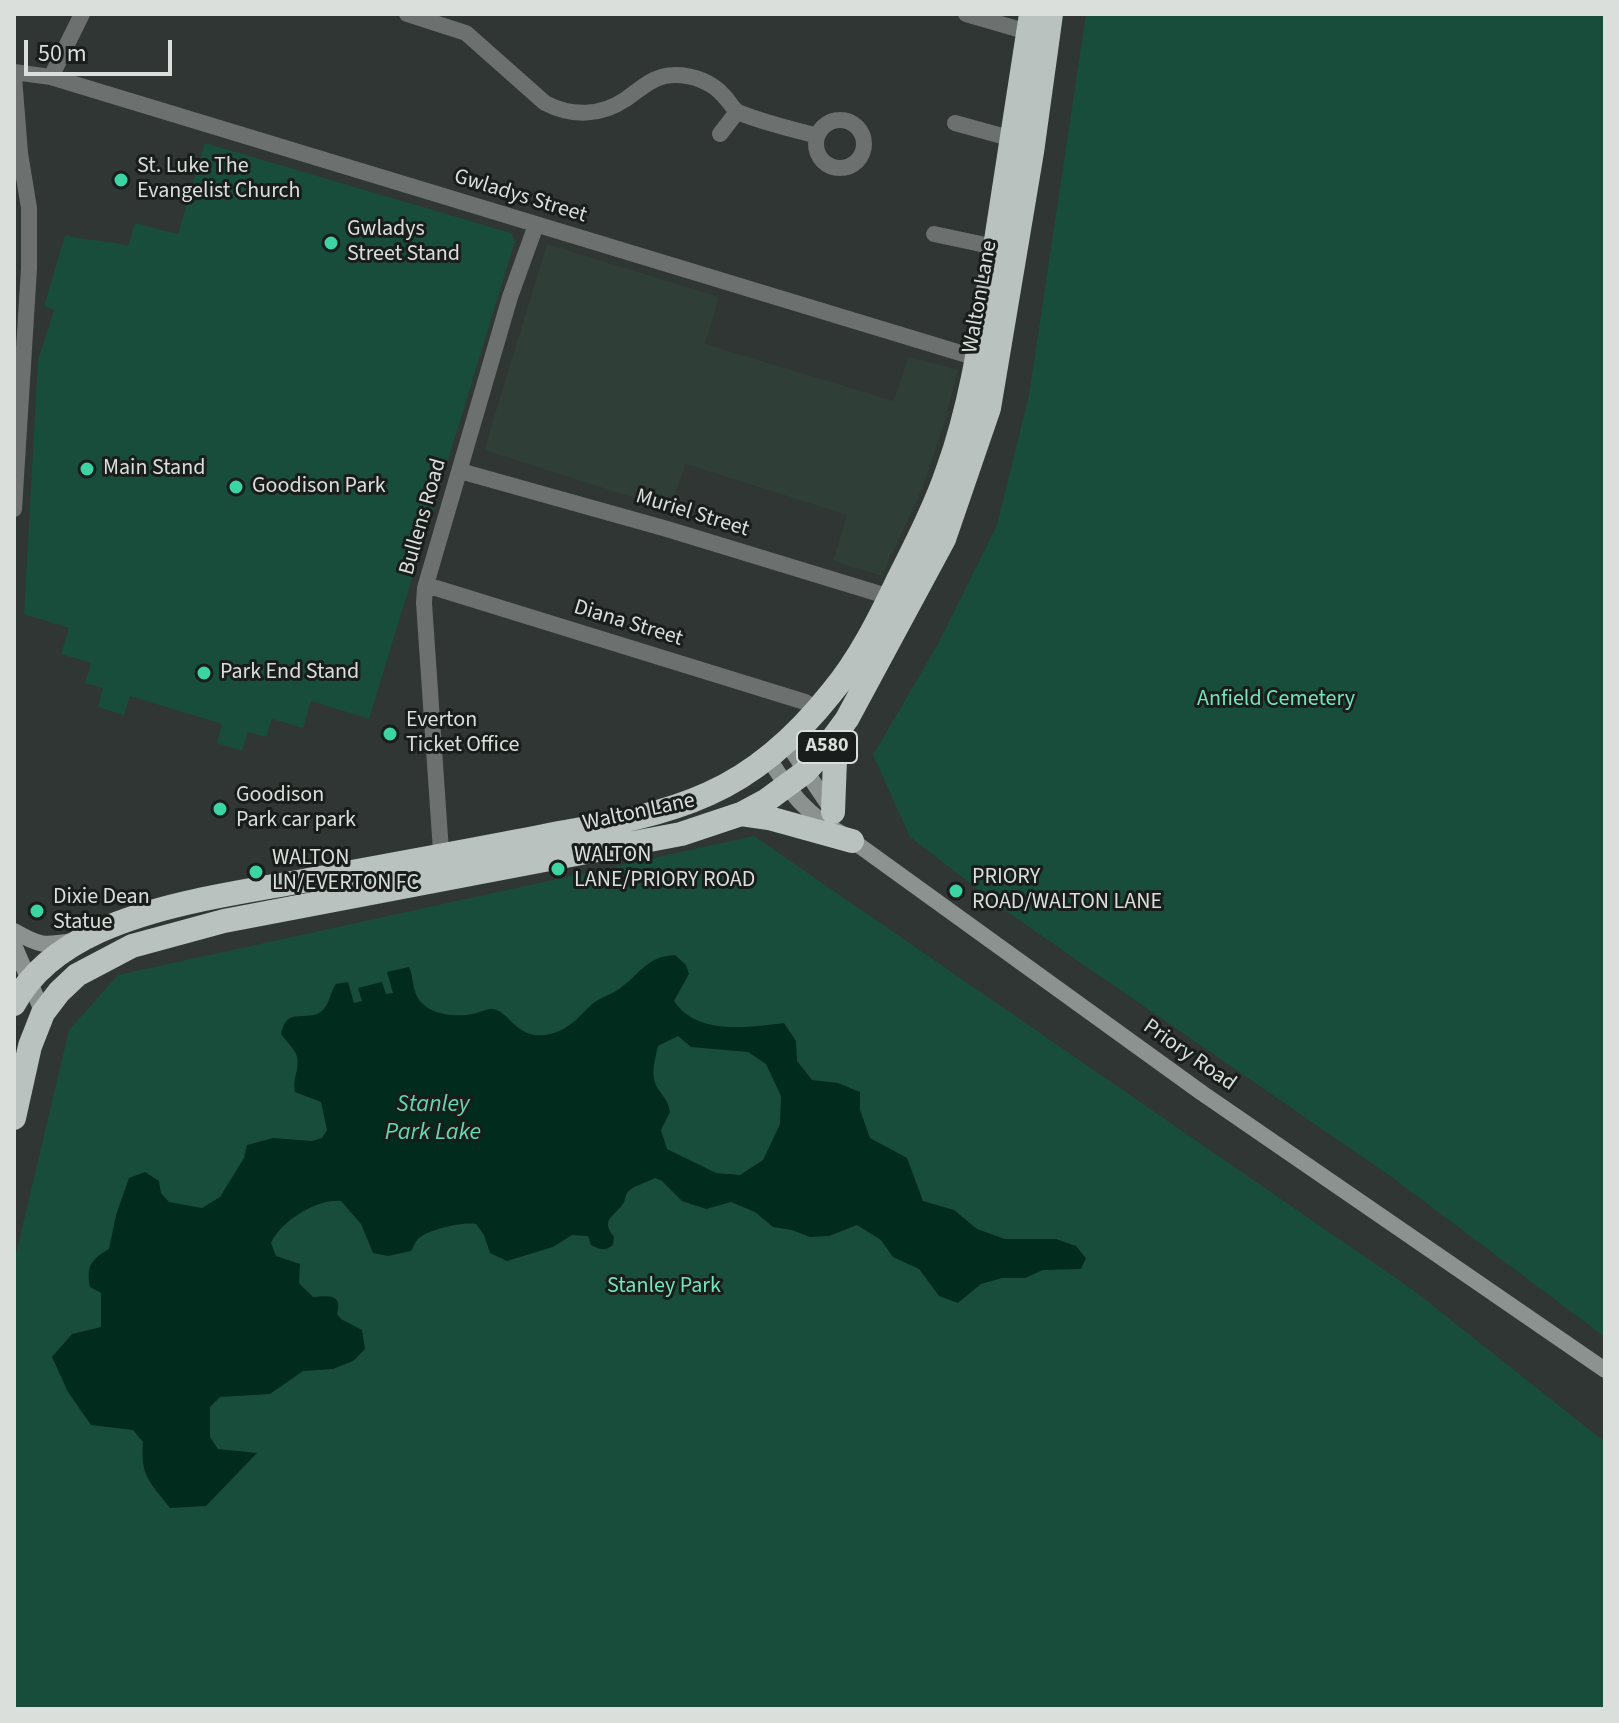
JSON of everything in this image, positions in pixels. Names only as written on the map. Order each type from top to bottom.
[{"type":"highway","name":"Walton Lane","points":[[14,1118],[30,1046],[43,1013],[77,975],[132,946],[672,807],[747,774],[777,750],[833,692],[944,539],[968,477],[989,408],[1032,152],[1051,14]]},
{"type":"highway","name":"Walton Lane","points":[[14,1006],[29,981],[54,957],[82,939],[124,921],[234,893],[442,868],[681,834],[741,814],[795,779],[840,729],[899,603],[947,473],[977,358],[1030,23]]},
{"type":"highway","points":[[833,812],[840,729]]},
{"type":"highway","points":[[741,814],[849,838]]},
{"type":"street","points":[[51,77],[82,14]]},
{"type":"street","points":[[407,14],[466,33],[545,103],[576,113],[607,108],[657,78],[674,75],[693,77],[708,83],[723,94],[737,112],[817,136]]},
{"type":"street","points":[[966,14],[1030,23]]},
{"type":"street","points":[[14,75],[17,153],[29,208],[22,267],[14,509]]},
{"type":"street","name":"Gwladys Street","points":[[14,75],[51,77],[977,358]]},
{"type":"street","points":[[720,134],[737,112]]},
{"type":"street","points":[[955,123],[1013,139]]},
{"type":"street","name":"Bullens Road","points":[[442,868],[425,588],[510,297],[536,225]]},
{"type":"street","points":[[934,234],[995,247]]},
{"type":"street","name":"Muriel Street","points":[[460,471],[667,529],[899,603]]},
{"type":"street","name":"Diana Street","points":[[425,588],[436,588],[500,607],[805,702],[817,709]]},
{"type":"street","points":[[777,750],[795,779],[833,812],[849,838]]},
{"type":"street","name":"Priory Road","points":[[777,750],[820,823],[849,838],[1202,1093],[1605,1370]]},
{"type":"street","points":[[14,931],[39,944],[82,939]]},
{"type":"street","points":[[14,945],[43,1013]]},
{"type":"street","points":[[14,1006],[43,1013]]},
{"type":"shaded area","points":[[547,244],[719,297],[705,344],[894,401],[908,357],[958,370],[923,487],[882,576],[833,561],[847,515],[686,464],[669,509],[484,450]]},
{"type":"green space","name":"Anfield Cemetery","points":[[1086,14],[1605,14],[1605,1337],[1393,1178],[1013,916],[910,837],[873,755],[938,644],[997,525],[1029,395]]},
{"type":"green space","name":"Goodison Park","points":[[205,143],[511,233],[515,241],[369,719],[311,701],[303,728],[272,719],[266,737],[248,732],[242,751],[217,743],[222,724],[130,696],[124,715],[98,707],[103,688],[85,683],[91,663],[61,654],[69,628],[24,614],[38,360],[54,310],[44,306],[65,235],[128,246],[135,223],[178,234]]},
{"type":"green space","name":"Stanley Park","points":[[754,836],[1413,1290],[1605,1442],[1605,1709],[14,1709],[14,1262],[69,1030],[118,975]]},
{"type":"water","name":"Stanley Park Lake","points":[[675,955],[686,965],[689,974],[674,1001],[684,1012],[696,1020],[724,1027],[784,1023],[796,1041],[797,1061],[812,1080],[838,1083],[860,1092],[860,1110],[870,1138],[907,1158],[923,1201],[954,1210],[977,1229],[1005,1239],[1056,1239],[1076,1246],[1086,1258],[1081,1269],[1043,1270],[1025,1278],[1002,1278],[981,1284],[958,1303],[939,1296],[919,1269],[893,1257],[881,1240],[857,1225],[829,1236],[810,1237],[773,1227],[755,1212],[731,1202],[706,1209],[682,1201],[655,1178],[630,1190],[608,1222],[614,1237],[610,1247],[597,1248],[591,1245],[588,1236],[572,1235],[553,1247],[507,1261],[490,1253],[484,1235],[476,1224],[470,1223],[429,1232],[418,1239],[411,1251],[388,1256],[373,1253],[361,1224],[341,1201],[321,1203],[300,1213],[282,1227],[271,1243],[276,1256],[300,1264],[299,1283],[313,1297],[336,1299],[337,1314],[341,1319],[362,1330],[365,1349],[353,1361],[333,1369],[303,1371],[270,1394],[220,1397],[210,1407],[210,1437],[218,1449],[257,1453],[206,1506],[170,1508],[145,1471],[143,1442],[133,1430],[91,1425],[68,1392],[52,1357],[72,1334],[101,1327],[101,1293],[90,1287],[89,1274],[94,1260],[109,1249],[116,1215],[129,1178],[145,1172],[159,1181],[161,1193],[169,1202],[202,1208],[220,1197],[244,1158],[247,1145],[273,1138],[312,1141],[322,1138],[327,1130],[321,1102],[295,1092],[297,1057],[281,1034],[287,1020],[322,1011],[336,984],[348,982],[354,1003],[362,1001],[358,988],[382,982],[386,994],[393,993],[387,972],[409,967],[418,999],[431,1009],[456,1015],[497,1010],[522,1030],[541,1035],[568,1026],[595,1002],[665,956]],"holes":[[[678,1036],[691,1047],[748,1052],[766,1064],[781,1096],[780,1124],[763,1160],[740,1175],[716,1173],[667,1149],[661,1130],[670,1112],[656,1085],[654,1063],[658,1046]]]},
{"type":"place","name":"St. Luke The Evangelist Church","points":[[121,180]]},
{"type":"place","name":"Gwladys Street Stand","points":[[331,243]]},
{"type":"place","name":"Main Stand","points":[[87,469]]},
{"type":"place","name":"Goodison Park","points":[[236,487]]},
{"type":"place","name":"Park End Stand","points":[[204,673]]},
{"type":"place","name":"Everton Ticket Office","points":[[390,734]]},
{"type":"place","name":"Goodison Park car park","points":[[220,809]]},
{"type":"place","name":"WALTON LANE/PRIORY ROAD","points":[[558,869]]},
{"type":"place","name":"WALTON LN/EVERTON FC","points":[[256,872]]},
{"type":"place","name":"PRIORY ROAD/WALTON LANE","points":[[956,891]]},
{"type":"place","name":"Dixie Dean Statue","points":[[37,911]]}]
